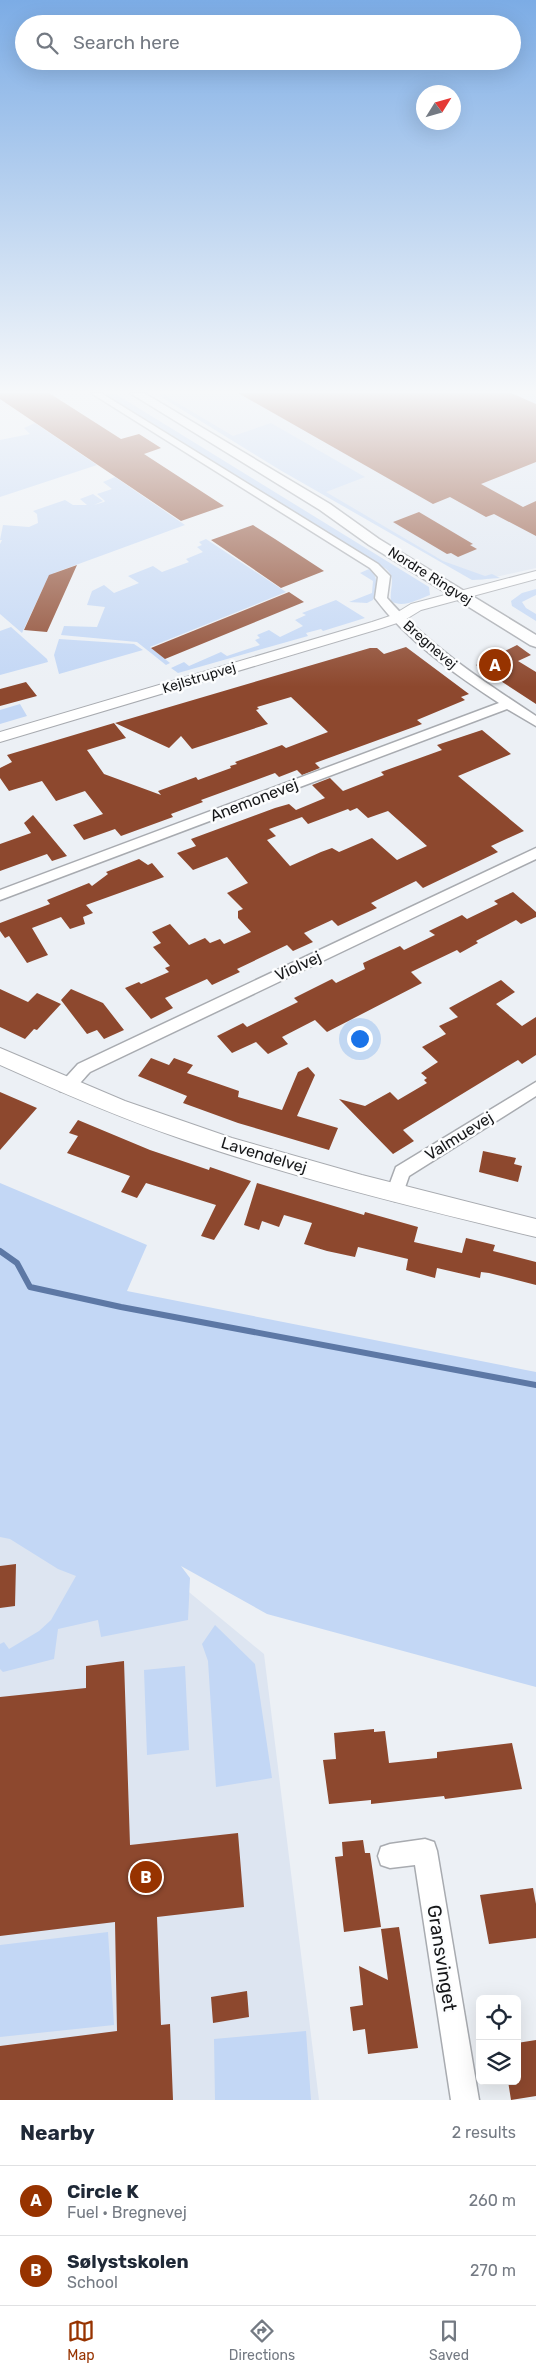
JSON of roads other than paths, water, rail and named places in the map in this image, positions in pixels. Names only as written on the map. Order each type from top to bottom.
[{"type":"main road","name":"Nordre Ringvej","points":[[298,491],[325,507],[374,542],[536,627]]},
{"type":"main road","name":"Nordre Ringvej","points":[[475,596],[536,642]]},
{"type":"street","name":"Bregnevej","points":[[253,491],[374,566],[384,576],[381,598],[398,618],[458,670],[536,722]]},
{"type":"street","name":"Kejlstrupvej","points":[[0,737],[398,618],[423,616],[536,575]]},
{"type":"street","name":"Kejlstrupvej","points":[[475,596],[536,582]]},
{"type":"street","name":"Anemonevej","points":[[0,895],[508,704]]},
{"type":"street","name":"Violvej","points":[[66,1086],[84,1068],[536,853]]},
{"type":"street","name":"Lavendelvej","points":[[0,1056],[66,1086],[189,1133],[395,1194],[536,1228]]},
{"type":"street","name":"Valmuevej","points":[[395,1194],[402,1172],[536,1088]]},
{"type":"street","name":"Gransvinget","points":[[390,1856],[425,1851],[465,2100]]},
{"type":"waterway","points":[[0,1251],[17,1263],[30,1287],[121,1307],[536,1385]]},
{"type":"place","name":"Circle K","points":[[495,665]]},
{"type":"place","name":"Sølystskolen","points":[[146,1877]]}]
